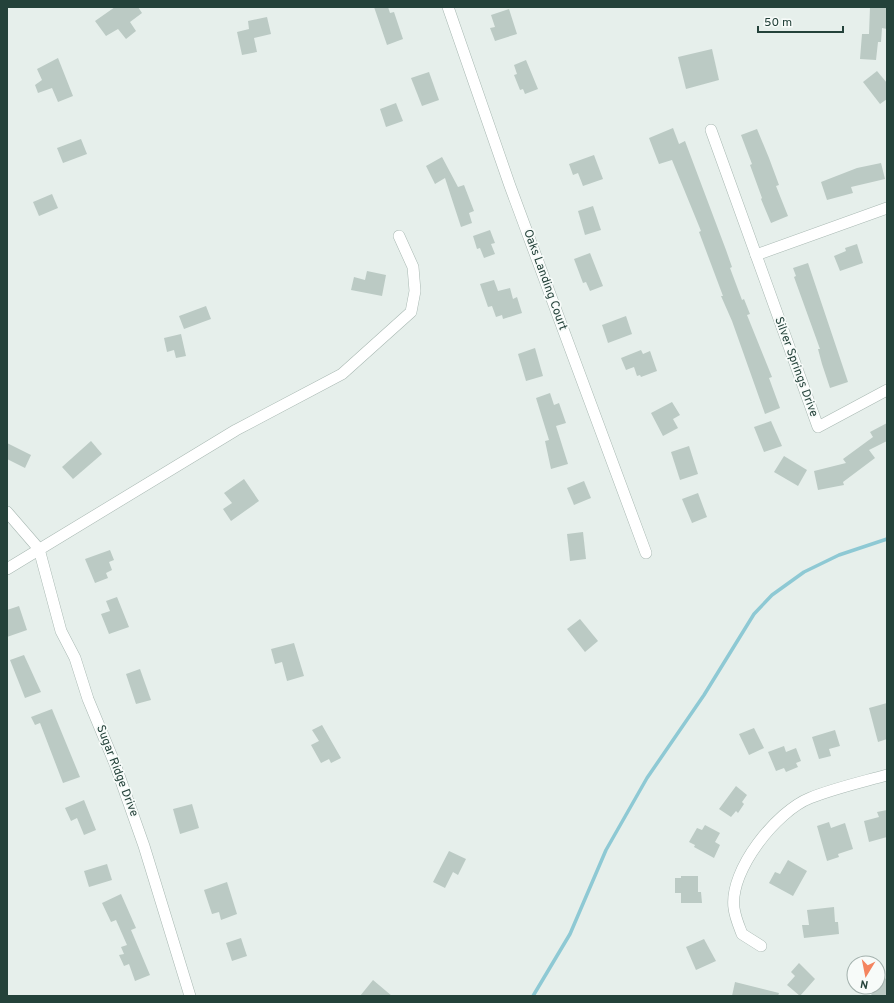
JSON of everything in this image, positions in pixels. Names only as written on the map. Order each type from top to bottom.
[{"type":"street","name":"Oaks Landing Court","points":[[448,7],[510,186],[646,553]]},
{"type":"street","name":"Silver Springs Drive","points":[[711,130],[818,427],[887,390]]},
{"type":"street","points":[[756,256],[887,208]]},
{"type":"street","points":[[7,569],[236,430],[342,374],[411,312],[415,291],[413,267],[399,236]]},
{"type":"street","points":[[7,512],[39,549]]},
{"type":"street","name":"Sugar Ridge Drive","points":[[39,549],[61,631],[75,658],[88,699],[115,764],[144,846],[190,996]]},
{"type":"street","points":[[761,946],[742,934],[734,907],[737,878],[764,834],[785,814],[810,798],[887,775]]},
{"type":"building","points":[[115,7],[138,7],[142,13],[130,22],[136,31],[126,39],[118,29],[106,36],[95,21]]},
{"type":"building","points":[[374,7],[388,7],[390,13],[394,12],[403,39],[387,45]]},
{"type":"building","points":[[870,7],[887,7],[887,29],[882,28],[881,42],[878,42],[876,60],[860,59],[862,34],[869,34]]},
{"type":"building","points":[[509,9],[517,34],[495,41],[490,28],[495,27],[491,15]]},
{"type":"building","points":[[267,17],[271,34],[254,38],[257,52],[242,55],[237,32],[249,29],[248,21]]},
{"type":"building","points":[[712,49],[719,80],[686,89],[678,57]]},
{"type":"building","points":[[58,58],[73,96],[58,102],[52,88],[38,93],[35,85],[42,80],[37,69]]},
{"type":"building","points":[[526,60],[538,89],[525,94],[523,89],[520,90],[514,75],[517,74],[514,65]]},
{"type":"building","points":[[877,71],[887,83],[887,99],[880,104],[863,82]]},
{"type":"building","points":[[429,72],[439,100],[422,106],[411,78]]},
{"type":"building","points":[[396,103],[403,121],[386,127],[380,109]]},
{"type":"building","points":[[673,128],[679,144],[685,141],[726,250],[732,267],[730,268],[742,300],[744,299],[750,314],[747,315],[772,377],[769,378],[780,408],[765,414],[732,321],[721,296],[723,296],[699,232],[701,231],[672,160],[659,164],[649,138]]},
{"type":"building","points":[[757,129],[779,185],[776,186],[788,216],[771,223],[761,199],[762,198],[750,165],[752,164],[741,135]]},
{"type":"building","points":[[81,139],[87,154],[63,163],[57,148]]},
{"type":"building","points":[[594,155],[603,179],[583,186],[578,173],[573,175],[569,164]]},
{"type":"building","points":[[442,157],[458,187],[464,185],[474,211],[469,213],[472,223],[461,227],[445,178],[435,184],[426,166]]},
{"type":"building","points":[[881,163],[885,179],[851,187],[853,193],[827,200],[821,182],[857,168]]},
{"type":"building","points":[[52,194],[58,208],[39,216],[33,202]]},
{"type":"building","points":[[593,206],[601,230],[585,235],[578,211]]},
{"type":"building","points":[[490,230],[495,243],[491,244],[495,254],[484,258],[480,248],[477,249],[473,236]]},
{"type":"building","points":[[857,244],[863,263],[840,271],[834,256],[846,251],[845,248]]},
{"type":"building","points":[[590,253],[603,286],[590,291],[586,282],[583,283],[574,259]]},
{"type":"building","points":[[808,263],[848,382],[830,388],[818,349],[820,349],[794,277],[796,276],[793,268]]},
{"type":"building","points":[[367,271],[386,275],[382,296],[351,290],[354,277],[365,280]]},
{"type":"building","points":[[494,280],[498,291],[510,288],[513,299],[517,297],[522,313],[503,319],[502,315],[496,317],[492,306],[488,307],[480,284]]},
{"type":"building","points":[[206,306],[211,319],[184,329],[179,316]]},
{"type":"building","points":[[626,316],[632,334],[608,343],[602,325]]},
{"type":"building","points":[[181,334],[186,356],[176,358],[174,350],[167,352],[164,338]]},
{"type":"building","points":[[535,348],[543,376],[526,381],[518,354]]},
{"type":"building","points":[[641,350],[643,354],[650,351],[657,371],[641,377],[640,375],[637,376],[634,367],[626,370],[621,358]]},
{"type":"building","points":[[550,393],[554,405],[559,403],[566,423],[556,426],[568,464],[551,469],[545,441],[549,440],[536,398]]},
{"type":"building","points":[[672,402],[680,415],[673,419],[678,428],[663,436],[651,413]]},
{"type":"building","points":[[771,421],[782,446],[764,452],[754,427]]},
{"type":"building","points":[[887,423],[887,441],[869,450],[875,458],[843,482],[844,485],[818,490],[814,471],[846,463],[843,459],[873,437],[870,432]]},
{"type":"building","points":[[91,441],[102,454],[73,479],[62,467]]},
{"type":"building","points":[[7,443],[31,455],[25,468],[7,459]]},
{"type":"building","points":[[689,446],[698,474],[680,480],[671,452]]},
{"type":"building","points":[[784,456],[807,470],[798,486],[774,472]]},
{"type":"building","points":[[244,479],[259,501],[231,521],[223,509],[232,503],[224,493]]},
{"type":"building","points":[[584,481],[591,498],[574,505],[567,488]]},
{"type":"building","points":[[698,493],[707,517],[692,523],[682,499]]},
{"type":"building","points":[[583,532],[586,559],[570,561],[567,534]]},
{"type":"building","points":[[110,550],[114,560],[109,562],[112,570],[106,573],[108,578],[95,583],[85,559]]},
{"type":"building","points":[[117,597],[129,627],[109,634],[101,614],[110,611],[106,601]]},
{"type":"building","points":[[19,606],[27,630],[7,637],[7,610]]},
{"type":"building","points":[[580,619],[598,641],[585,652],[567,629]]},
{"type":"building","points":[[294,643],[304,676],[287,681],[282,662],[275,664],[271,649]]},
{"type":"building","points":[[24,655],[41,692],[25,698],[10,660]]},
{"type":"building","points":[[140,669],[151,700],[136,704],[126,674]]},
{"type":"building","points":[[887,703],[887,739],[878,742],[869,708]]},
{"type":"building","points":[[52,709],[80,777],[63,783],[40,723],[35,725],[31,717]]},
{"type":"building","points":[[322,725],[341,758],[331,763],[329,759],[321,763],[311,745],[319,741],[312,730]]},
{"type":"building","points":[[754,728],[764,748],[749,755],[739,734]]},
{"type":"building","points":[[835,730],[840,746],[829,749],[831,756],[819,759],[812,737]]},
{"type":"building","points":[[784,746],[786,752],[796,748],[801,761],[796,763],[798,767],[786,772],[784,768],[776,771],[768,752]]},
{"type":"building","points":[[736,786],[747,795],[742,802],[744,804],[738,813],[736,811],[731,817],[719,809]]},
{"type":"building","points":[[84,800],[96,830],[84,835],[77,818],[71,821],[65,808]]},
{"type":"building","points":[[192,804],[199,828],[180,834],[173,809]]},
{"type":"building","points":[[887,810],[887,837],[869,842],[864,821],[879,817],[877,812]]},
{"type":"building","points":[[829,822],[831,828],[845,823],[853,849],[838,854],[839,857],[827,861],[817,826]]},
{"type":"building","points":[[705,825],[720,833],[715,842],[720,845],[714,858],[694,847],[695,845],[689,842],[697,828],[702,830]]},
{"type":"building","points":[[449,851],[466,859],[458,875],[453,872],[445,888],[433,882]]},
{"type":"building","points":[[788,860],[807,871],[793,896],[769,883],[775,872],[780,874]]},
{"type":"building","points":[[107,864],[112,880],[89,887],[84,871]]},
{"type":"building","points":[[681,876],[698,876],[698,892],[701,892],[702,903],[681,903],[681,893],[675,893],[675,878],[681,878]]},
{"type":"building","points":[[227,882],[237,914],[221,920],[219,912],[212,914],[204,890]]},
{"type":"building","points":[[121,894],[136,928],[131,930],[150,975],[135,981],[129,964],[124,966],[119,955],[124,954],[121,947],[127,945],[116,920],[111,922],[102,903]]},
{"type":"building","points":[[834,907],[835,922],[838,922],[839,934],[804,938],[802,925],[809,925],[807,910]]},
{"type":"building","points":[[241,938],[247,956],[232,961],[226,943]]},
{"type":"building","points":[[704,939],[716,961],[696,970],[686,947]]},
{"type":"building","points":[[799,963],[815,979],[800,996],[787,985],[795,976],[791,972]]},
{"type":"building","points":[[887,977],[887,996],[870,996],[886,995]]},
{"type":"building","points":[[373,980],[392,996],[360,996]]},
{"type":"building","points":[[735,982],[779,993],[778,996],[732,996]]},
{"type":"waterway","points":[[533,996],[570,934],[606,850],[647,778],[704,695],[754,614],[772,595],[804,572],[839,555],[887,539]]}]
